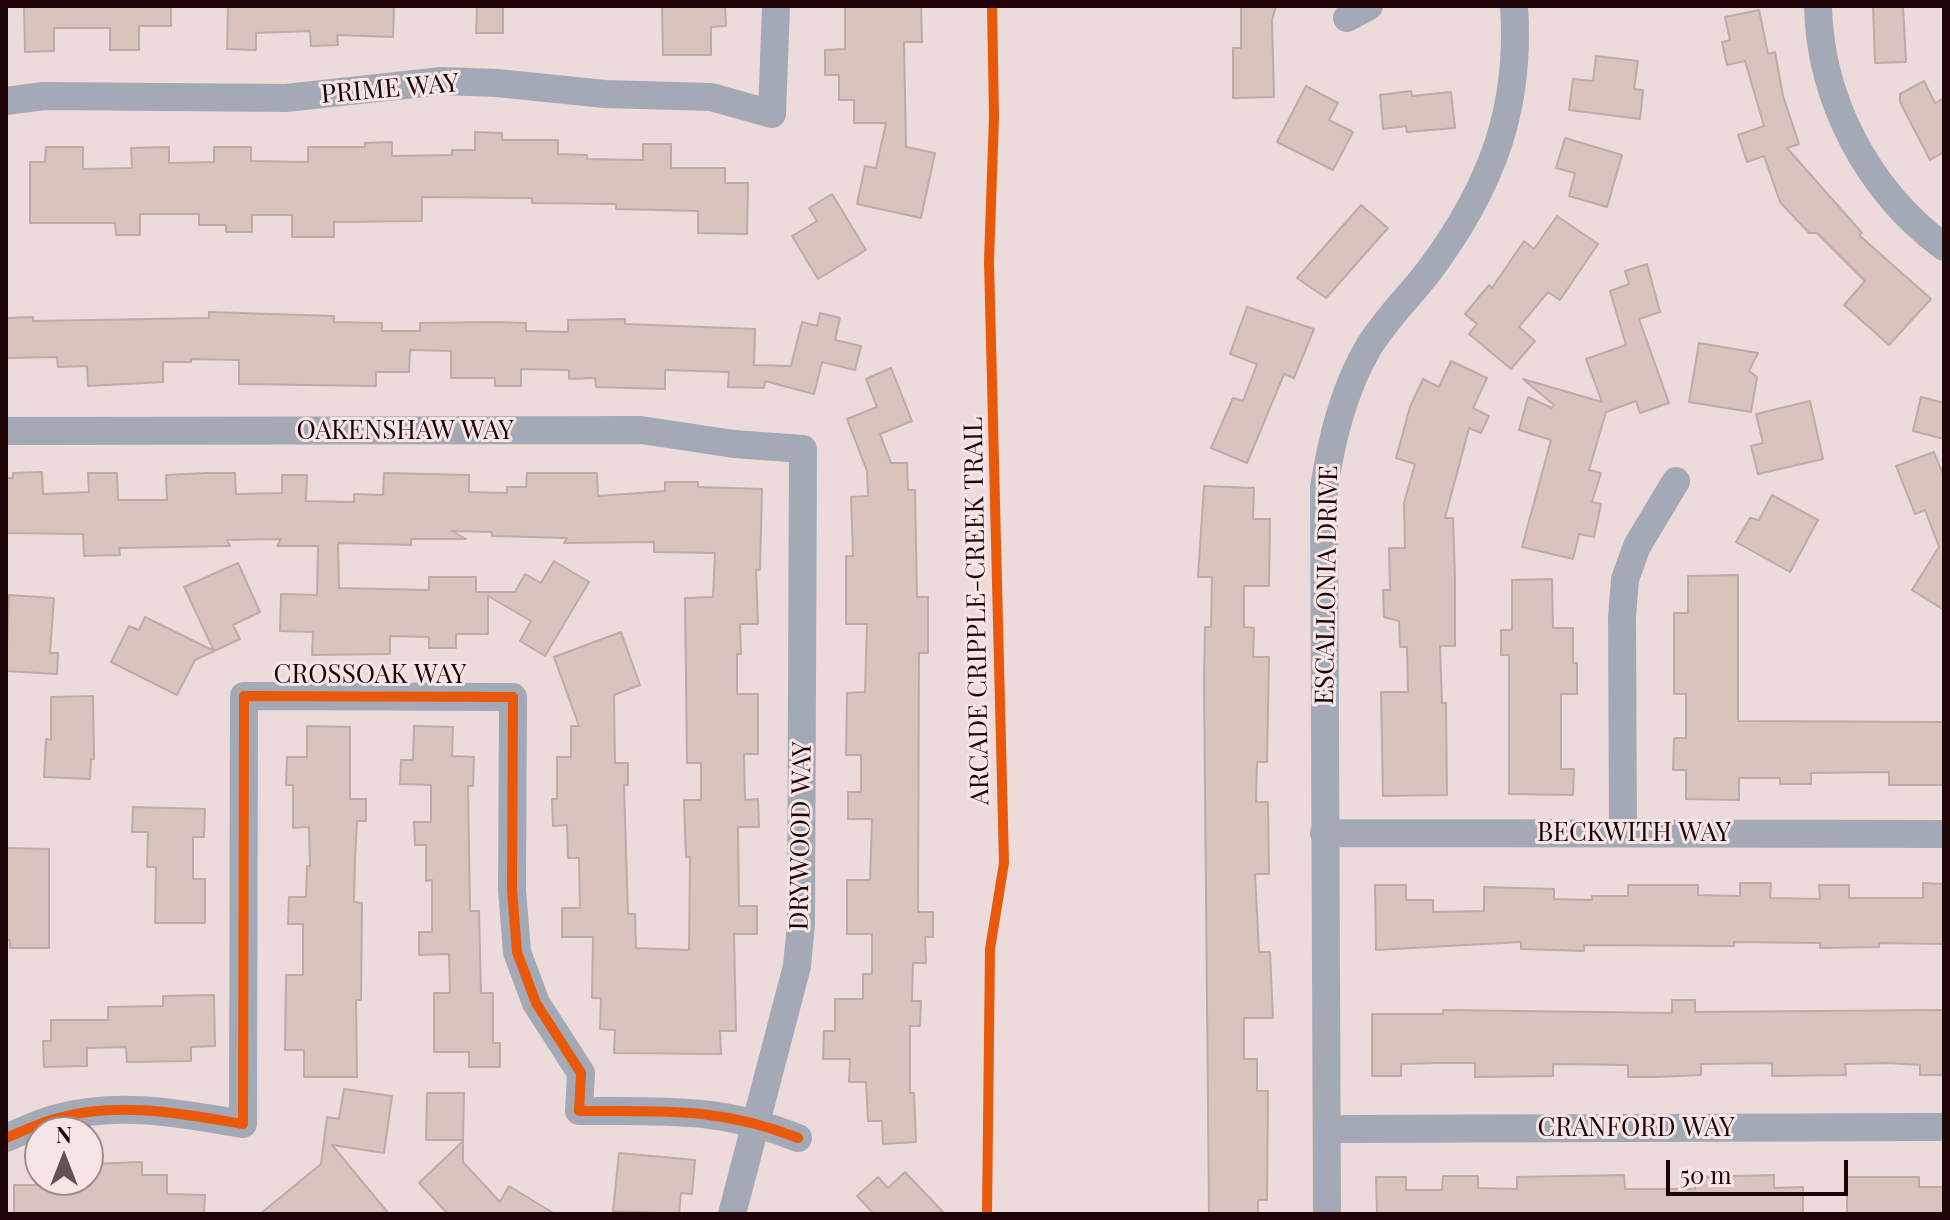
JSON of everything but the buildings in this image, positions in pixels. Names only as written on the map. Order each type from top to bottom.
[{"type":"street","name":"PRIME WAY","points":[[6,101],[44,96],[286,98],[442,81],[605,94],[711,97],[772,114],[776,6]]},
{"type":"street","name":"ESCALLONIA DRIVE","points":[[1327,1214],[1324,487],[1333,435],[1368,349],[1474,205],[1511,106],[1516,41],[1514,6]]},
{"type":"street","points":[[1818,6],[1824,69],[1849,134],[1888,193],[1944,247]]},
{"type":"street","name":"OAKENSHAW WAY","points":[[6,431],[641,430],[734,444],[803,449]]},
{"type":"street","name":"DRYWOOD WAY","points":[[732,1214],[739,1199],[755,1121],[797,966],[801,924],[803,449]]},
{"type":"street","points":[[1623,833],[1622,617],[1625,579],[1637,546],[1676,481]]},
{"type":"street","name":"CROSSOAK WAY","points":[[6,1138],[58,1118],[109,1109],[168,1112],[243,1124],[244,696],[513,697],[512,890],[517,952],[536,1003],[581,1073],[579,1111],[697,1111],[755,1121],[798,1138]]},
{"type":"street","name":"BECKWITH WAY","points":[[1324,833],[1944,834]]},
{"type":"street","name":"CRANFORD WAY","points":[[1328,1129],[1944,1127]]},
{"type":"cycle path","name":"ARCADE CRIPPLE-CREEK TRAIL","points":[[987,1214],[990,949],[1004,863],[989,261],[994,116],[992,6]]},
{"type":"cycle path","points":[[6,1138],[52,1120],[104,1110],[151,1111],[243,1124],[244,696],[513,697],[512,890],[517,952],[536,1003],[581,1073],[579,1111],[664,1111],[716,1116],[770,1128],[798,1138]]}]
